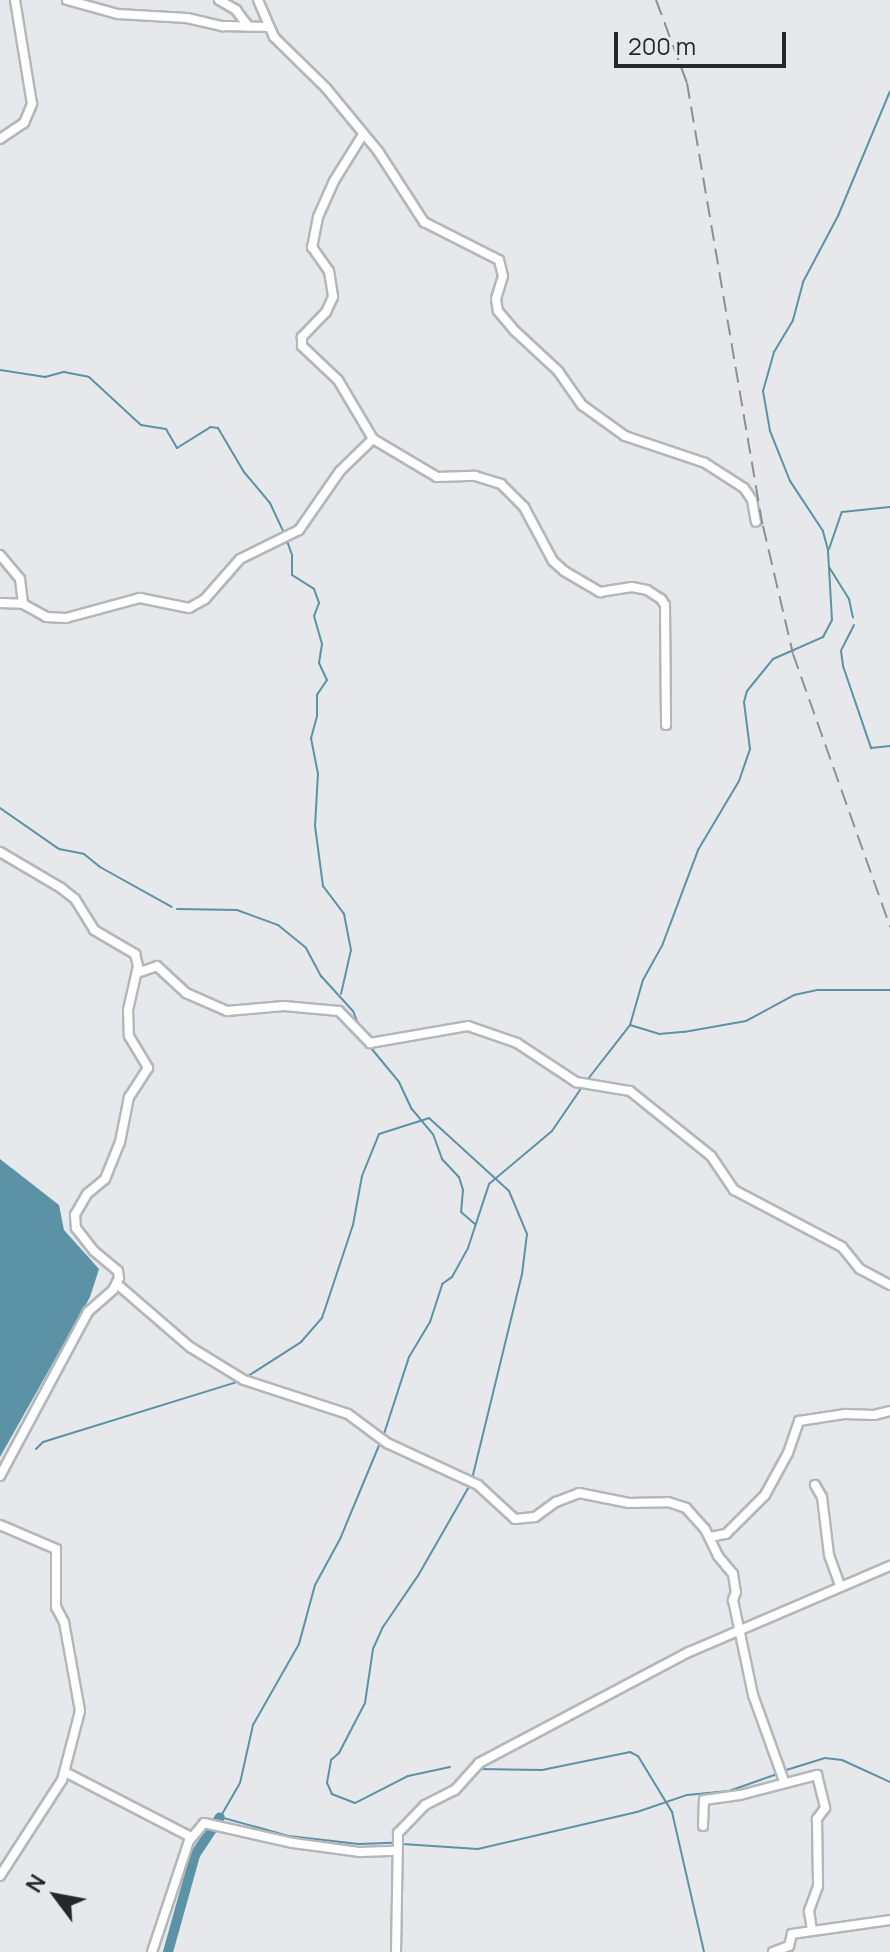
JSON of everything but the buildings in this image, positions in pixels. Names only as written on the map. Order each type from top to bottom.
[{"type":"street","points":[[0,139],[24,123],[32,104],[15,0]]},
{"type":"street","points":[[67,0],[118,14],[269,27]]},
{"type":"street","points":[[219,0],[236,10],[249,27]]},
{"type":"street","points":[[258,0],[269,27],[286,51],[326,88],[398,178],[424,222],[499,260],[503,276],[496,299],[498,311],[558,371],[582,405],[625,436],[705,463],[744,488],[752,500],[756,522]]},
{"type":"street","points":[[362,136],[334,181],[318,217],[312,247],[329,271],[333,297],[326,312],[301,341],[305,350],[338,380],[373,439],[437,477],[475,476],[501,484],[524,507],[553,561],[600,592],[632,587],[647,590],[661,599],[665,605],[666,725]]},
{"type":"street","points":[[0,603],[23,604],[46,617],[66,618],[140,598],[182,607],[196,605],[240,559],[299,530],[340,471],[361,455],[373,439]]},
{"type":"street","points":[[0,555],[20,579],[23,604]]},
{"type":"street","points":[[0,852],[45,877],[75,899],[94,930],[135,954],[137,973],[128,1010],[129,1036],[147,1062],[146,1075],[129,1097],[124,1130],[105,1179],[87,1194],[75,1221],[86,1242],[118,1271],[117,1284],[88,1312],[0,1476]]},
{"type":"street","points":[[137,973],[157,966],[186,993],[227,1011],[298,1006],[339,1011],[370,1043],[468,1026],[517,1043],[576,1082],[630,1091],[711,1156],[734,1190],[842,1247],[860,1269],[890,1285]]},
{"type":"street","points":[[117,1284],[190,1347],[244,1380],[348,1414],[387,1443],[478,1485],[515,1519],[529,1519],[563,1498],[587,1493],[629,1503],[674,1502],[686,1508],[710,1537],[718,1556],[733,1574],[736,1592],[733,1600],[755,1702],[784,1781]]},
{"type":"street","points":[[710,1537],[726,1534],[765,1495],[788,1453],[799,1421],[890,1411]]},
{"type":"street","points":[[815,1485],[822,1497],[829,1555],[840,1586]]},
{"type":"street","points":[[0,1525],[56,1549],[59,1570],[56,1607],[64,1622],[80,1711],[65,1772],[0,1876]]},
{"type":"street","points":[[396,1952],[397,1838],[402,1827],[425,1805],[455,1790],[487,1756],[689,1652],[890,1566]]},
{"type":"street","points":[[65,1772],[191,1837]]},
{"type":"street","points":[[703,1826],[704,1800],[740,1795],[815,1773],[825,1801],[824,1811],[817,1819],[818,1886],[809,1911],[812,1931]]},
{"type":"street","points":[[152,1952],[191,1837],[209,1822],[293,1843],[360,1852],[397,1851]]},
{"type":"street","points":[[773,1952],[789,1946],[792,1934],[890,1920]]},
{"type":"water","points":[[0,1159],[59,1205],[64,1230],[99,1269],[90,1297],[0,1457]]},
{"type":"waterway","points":[[588,1079],[630,1025],[643,980],[662,946],[698,850],[739,781],[750,749],[744,702],[747,691],[773,659],[823,637],[832,620],[828,550],[823,531],[790,481],[770,431],[763,391],[774,352],[793,320],[803,282],[838,216],[890,91]]},
{"type":"waterway","points":[[0,370],[45,377],[64,372],[89,377],[141,425],[166,429],[177,448],[210,427],[218,428],[244,472],[270,503],[284,533]]},
{"type":"waterway","points":[[829,549],[842,512],[890,507]]},
{"type":"waterway","points":[[287,541],[292,555],[292,575],[314,589],[319,603],[314,616],[322,644],[319,663],[327,680],[317,695],[317,716],[311,738],[318,773],[315,826],[323,886],[344,914],[351,950],[341,994]]},
{"type":"waterway","points":[[829,567],[849,599],[853,618]]},
{"type":"waterway","points":[[854,625],[841,651],[843,666],[871,748],[890,746]]},
{"type":"waterway","points":[[0,808],[59,849],[84,854],[100,867],[172,907]]},
{"type":"waterway","points":[[177,909],[237,910],[278,925],[306,948],[321,976],[353,1011],[360,1028]]},
{"type":"waterway","points":[[630,1025],[659,1034],[684,1032],[746,1021],[794,995],[818,990],[890,990]]},
{"type":"waterway","points":[[371,1048],[399,1082],[411,1108],[433,1134],[442,1159],[459,1177],[463,1190],[461,1212],[475,1224]]},
{"type":"waterway","points":[[383,1437],[409,1357],[430,1322],[442,1284],[452,1277],[468,1248],[489,1184],[552,1131],[582,1087]]},
{"type":"waterway","points":[[245,1378],[301,1342],[322,1318],[353,1225],[362,1176],[379,1134],[429,1118],[509,1191],[527,1234],[522,1274],[472,1479]]},
{"type":"waterway","points":[[36,1449],[43,1442],[240,1381]]},
{"type":"waterway","points":[[380,1443],[340,1539],[315,1585],[299,1644],[253,1725],[240,1783],[220,1817],[289,1836],[359,1844],[393,1843]]},
{"type":"waterway","points":[[450,1767],[408,1776],[355,1803],[332,1794],[327,1783],[331,1760],[339,1753],[365,1703],[373,1649],[383,1627],[419,1574],[470,1485]]},
{"type":"waterway","points":[[478,1769],[542,1770],[630,1752],[638,1756],[672,1812],[704,1952]]},
{"type":"waterway","points":[[783,1771],[825,1758],[842,1760],[890,1782]]},
{"type":"waterway","points":[[402,1844],[478,1849],[637,1812],[687,1795],[729,1791],[777,1774]]},
{"type":"waterway","points":[[168,1952],[195,1855],[220,1817]]},
{"type":"railway","points":[[656,0],[687,83],[763,526],[793,654],[890,927]]}]
